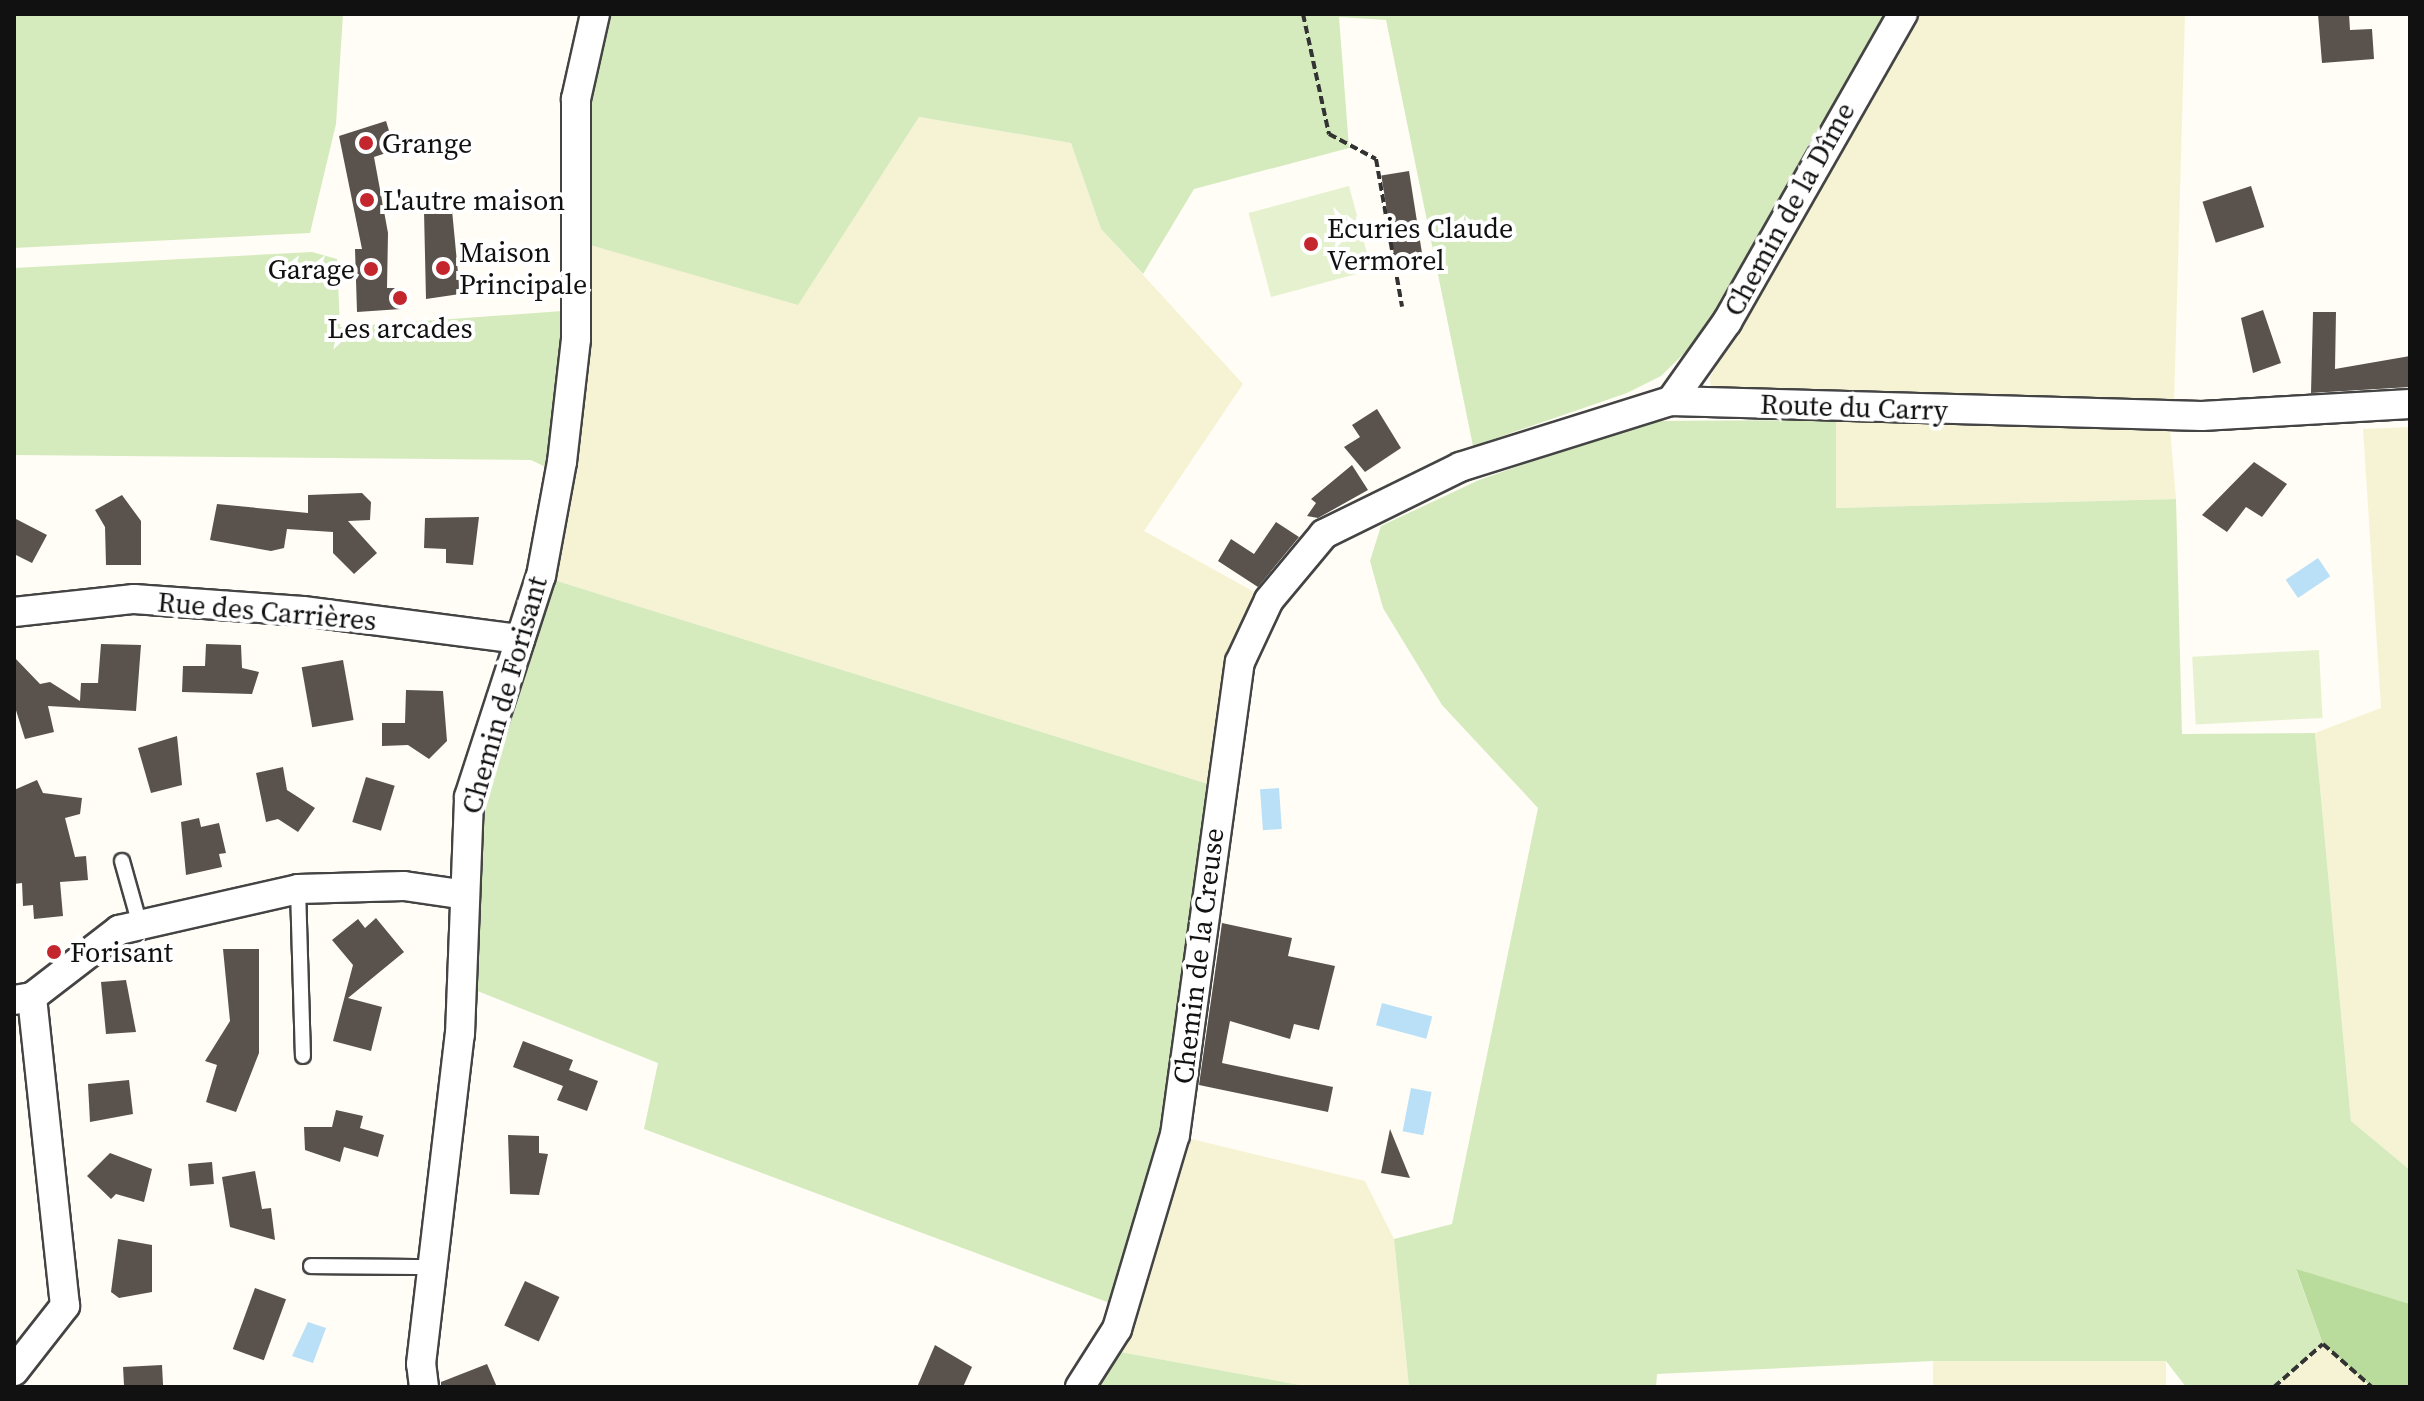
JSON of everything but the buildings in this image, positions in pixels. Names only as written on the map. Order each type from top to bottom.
[{"type":"street","name":"Chemin de Forisant","points":[[424,1387],[460,1034],[460,894],[469,797],[520,639],[562,462],[576,339],[576,99],[595,14]]},
{"type":"street","name":"Chemin de la Dîme","points":[[1671,401],[1727,322],[1903,14]]},
{"type":"street","name":"Route du Carry","points":[[1324,534],[1460,467],[1671,401],[2202,416],[2410,404]]},
{"type":"street","name":"Chemin de la Creuse","points":[[1080,1387],[1117,1329],[1175,1135],[1240,662],[1269,600],[1324,534]]},
{"type":"street","name":"Rue des Carrières","points":[[14,612],[134,599],[303,611],[520,639]]},
{"type":"street","points":[[14,1371],[65,1306],[23,999],[119,930],[298,889],[404,886],[460,894]]},
{"type":"lane","points":[[122,861],[140,925]]},
{"type":"lane","points":[[298,889],[303,1056]]},
{"type":"lane","points":[[311,1266],[436,1267]]},
{"type":"path","points":[[1303,14],[1329,134],[1376,159],[1402,307]]},
{"type":"path","points":[[2274,1387],[2323,1344],[2372,1387]]},
{"type":"shaded area","points":[[1919,14],[2185,14],[2174,405],[1711,389],[1710,377]]},
{"type":"shaded area","points":[[919,117],[1071,143],[1101,229],[1243,384],[1144,531],[1269,600],[1221,788],[541,576],[576,241],[798,304]]},
{"type":"shaded area","points":[[1836,420],[2170,428],[2176,499],[1836,508]]},
{"type":"shaded area","points":[[2410,427],[2410,1170],[2351,1121],[2315,733],[2381,708],[2363,429]]},
{"type":"shaded area","points":[[1175,1135],[1365,1181],[1394,1239],[1409,1387],[1311,1387],[1104,1349]]},
{"type":"shaded area","points":[[2323,1344],[2372,1387],[2274,1387]]},
{"type":"shaded area","points":[[1933,1361],[2166,1361],[2166,1387],[1933,1387]]},
{"type":"green space","points":[[14,14],[343,14],[336,124],[310,233],[14,248]]},
{"type":"green space","points":[[595,14],[1884,14],[1701,337],[1661,376],[1627,393],[1473,446],[1386,20],[1339,17],[1349,148],[1194,189],[1143,274],[1101,229],[1071,143],[919,117],[798,305],[576,241]]},
{"type":"green space","name":"Ecuries Claude Vermorel","points":[[1349,186],[1372,270],[1271,297],[1249,213]]},
{"type":"green space","points":[[312,252],[337,259],[340,327],[576,310],[560,474],[531,460],[14,455],[14,268]]},
{"type":"green space","points":[[1836,420],[1836,508],[2176,499],[2182,734],[2315,733],[2351,1121],[2410,1170],[2410,1304],[2296,1270],[2323,1344],[2274,1387],[2186,1387],[2166,1361],[1933,1361],[1657,1374],[1656,1387],[1409,1387],[1394,1239],[1452,1224],[1538,808],[1442,705],[1383,608],[1370,561],[1381,526],[1479,480],[1646,421]]},
{"type":"green space","points":[[541,576],[1221,788],[1175,1135],[1117,1329],[1107,1302],[644,1129],[658,1063],[460,984],[469,797]]},
{"type":"green space","points":[[2319,650],[2323,718],[2196,725],[2192,657]]},
{"type":"green space","points":[[2296,1269],[2410,1304],[2410,1387],[2372,1387],[2323,1344]]},
{"type":"green space","points":[[1104,1349],[1311,1387],[1080,1387]]},
{"type":"water","points":[[2318,558],[2330,576],[2298,598],[2286,580]]},
{"type":"water","points":[[1279,788],[1282,829],[1263,830],[1260,789]]},
{"type":"water","points":[[1382,1003],[1432,1016],[1426,1039],[1376,1025]]},
{"type":"water","points":[[1411,1088],[1432,1092],[1423,1135],[1403,1131]]},
{"type":"water","points":[[308,1322],[326,1328],[313,1363],[292,1356]]},
{"type":"place","name":"Grange","points":[[366,143]]},
{"type":"place","name":"L'autre maison","points":[[367,200]]},
{"type":"place","name":"Ecuries Claude Vermorel","points":[[1311,244]]},
{"type":"place","name":"Maison Principale","points":[[443,268]]},
{"type":"place","name":"Garage","points":[[371,269]]},
{"type":"place","name":"Les arcades","points":[[400,298]]},
{"type":"place","name":"Forisant","points":[[54,952]]}]
